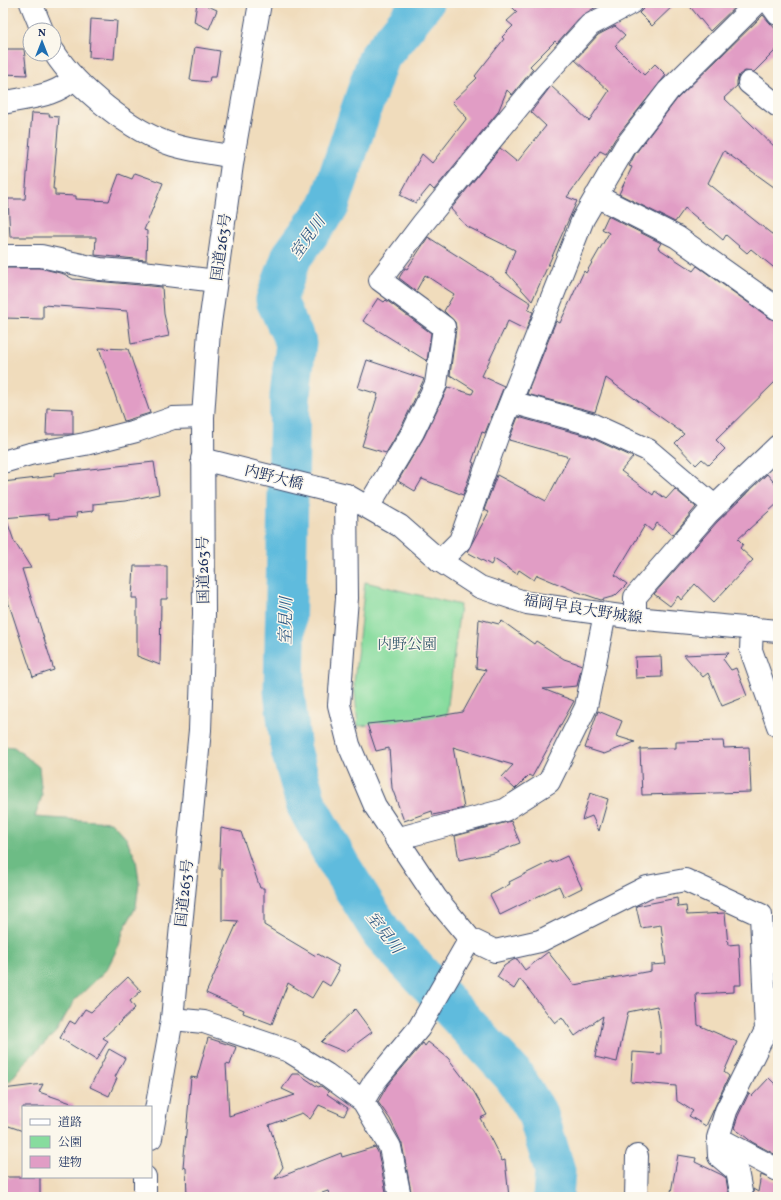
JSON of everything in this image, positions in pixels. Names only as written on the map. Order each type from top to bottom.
[{"type":"main road","points":[[31,3],[39,22]]},
{"type":"main road","name":"国道263号","points":[[152,1132],[172,1020],[200,730],[204,614],[202,458],[203,417],[209,331],[233,157],[260,3]]},
{"type":"main road","points":[[368,507],[413,432],[436,384],[444,327],[380,280],[424,222],[542,78],[590,25],[631,3]]},
{"type":"main road","points":[[440,561],[460,540],[511,402],[583,219],[596,196],[625,147],[668,91],[757,3]]},
{"type":"main road","points":[[770,3],[778,14]]},
{"type":"main road","points":[[62,62],[74,78],[97,100],[124,119],[172,144],[233,157]]},
{"type":"main road","points":[[3,103],[54,93],[67,86],[74,78]]},
{"type":"main road","points":[[750,83],[778,106]]},
{"type":"main road","points":[[596,196],[677,237],[778,309]]},
{"type":"main road","points":[[3,256],[41,256],[100,269],[151,273],[216,281]]},
{"type":"main road","points":[[511,402],[591,424],[648,450],[714,506]]},
{"type":"main road","points":[[3,462],[30,454],[85,444],[136,431],[173,418],[203,417]]},
{"type":"main road","points":[[635,618],[635,597],[714,506],[778,446]]},
{"type":"main road","name":"内野大橋","points":[[202,458],[346,494]]},
{"type":"main road","points":[[346,494],[347,598],[339,705],[349,745],[375,806],[436,898],[470,939],[495,950],[540,941],[647,886],[685,880],[761,915],[766,1030],[726,1111],[718,1138],[719,1156],[737,1171],[742,1197]]},
{"type":"main road","name":"福岡早良大野城線","points":[[346,494],[400,526],[440,561],[480,587],[527,603],[635,618],[778,631]]},
{"type":"main road","points":[[396,839],[505,810],[548,782],[586,707],[605,614]]},
{"type":"main road","points":[[752,628],[751,650],[778,726]]},
{"type":"main road","points":[[363,1101],[375,1081],[419,1028],[470,939]]},
{"type":"main road","points":[[172,1020],[204,1022],[288,1051],[326,1074],[363,1101],[390,1147],[400,1197]]},
{"type":"main road","points":[[718,1138],[778,1170]]},
{"type":"main road","points":[[636,1197],[637,1156]]},
{"type":"main road","points":[[145,1178],[145,1197]]},
{"type":"green space","name":"内野公園","points":[[365,582],[460,605],[446,721],[358,726],[354,683]]},
{"type":"green space","points":[[3,746],[14,747],[39,767],[42,796],[35,817],[111,822],[126,838],[136,859],[139,882],[136,907],[124,929],[119,945],[107,969],[74,1001],[56,1032],[27,1060],[10,1081],[3,1082]]},
{"type":"building","points":[[197,3],[201,3],[217,10],[209,29],[194,22]]},
{"type":"building","points":[[508,3],[592,3],[596,7],[581,16],[557,43],[555,41],[530,66],[533,69],[512,95],[507,90],[498,112],[434,190],[430,186],[416,203],[400,195],[422,154],[432,163],[467,118],[452,102],[477,78],[475,76],[504,39],[502,37],[513,26],[507,21],[517,12]]},
{"type":"building","points":[[649,3],[676,3],[652,26],[639,13]]},
{"type":"building","points":[[687,3],[734,3],[736,6],[710,31]]},
{"type":"building","points":[[763,15],[778,32],[778,48],[754,72],[745,71],[739,75],[737,86],[724,98],[778,150],[778,190],[724,151],[708,183],[778,239],[778,271],[751,249],[747,253],[726,235],[723,240],[685,208],[675,222],[619,194],[632,167],[629,166],[635,154],[677,99]]},
{"type":"building","points":[[91,19],[117,21],[114,59],[89,57]]},
{"type":"building","points":[[615,26],[625,35],[615,46],[644,75],[655,64],[666,75],[615,139],[606,154],[600,151],[567,197],[577,201],[532,301],[506,272],[515,250],[466,226],[451,209],[500,148],[517,162],[546,126],[531,112],[551,86],[589,121],[609,91],[575,60],[598,35]]},
{"type":"building","points":[[195,47],[220,51],[216,77],[210,77],[209,82],[190,80]]},
{"type":"building","points":[[3,49],[22,49],[22,62],[26,62],[27,75],[3,74]]},
{"type":"building","points":[[32,113],[50,114],[49,116],[59,117],[53,189],[55,189],[55,195],[76,196],[76,199],[109,201],[119,174],[132,179],[135,173],[163,183],[144,230],[147,231],[146,260],[95,255],[96,237],[10,237],[8,199],[25,199]]},
{"type":"building","points":[[608,216],[661,243],[658,248],[693,271],[697,266],[771,319],[778,321],[778,379],[716,440],[725,449],[709,465],[702,459],[696,465],[675,443],[684,434],[606,378],[595,412],[527,394],[556,321],[560,323],[584,271],[586,273],[609,233],[602,229]]},
{"type":"building","points":[[428,237],[531,303],[528,310],[533,312],[526,330],[508,321],[482,376],[504,386],[485,433],[482,432],[472,462],[474,463],[463,495],[422,479],[415,491],[398,481],[424,437],[448,387],[472,394],[474,390],[450,375],[456,328],[455,322],[444,311],[454,294],[425,275],[416,291],[399,278],[405,268],[407,269]]},
{"type":"building","points":[[5,268],[40,268],[64,274],[73,279],[162,287],[164,314],[169,336],[131,344],[127,311],[43,305],[43,319],[3,318]]},
{"type":"building","points":[[378,298],[384,302],[386,300],[431,333],[427,361],[363,321]]},
{"type":"building","points":[[99,348],[128,349],[150,413],[124,421]]},
{"type":"building","points":[[367,360],[424,379],[402,426],[386,453],[362,446],[378,394],[358,388]]},
{"type":"building","points":[[47,408],[73,409],[73,434],[46,434]]},
{"type":"building","points":[[518,417],[587,436],[633,457],[621,471],[653,495],[655,491],[666,499],[675,489],[696,507],[673,535],[657,523],[652,531],[645,525],[615,575],[627,584],[615,596],[601,600],[537,575],[534,580],[519,570],[517,574],[494,559],[491,565],[467,552],[489,512],[484,510],[497,475],[546,501],[569,457],[509,440]]},
{"type":"building","points":[[154,462],[159,494],[125,501],[93,504],[93,511],[76,513],[77,517],[49,519],[49,514],[3,518],[3,482],[54,476],[54,473]]},
{"type":"building","points":[[767,474],[778,487],[778,503],[738,539],[743,544],[740,548],[753,560],[714,602],[695,584],[681,600],[678,596],[670,606],[654,594],[717,522]]},
{"type":"building","points":[[3,521],[7,521],[14,541],[31,568],[22,569],[54,670],[33,677],[3,586]]},
{"type":"building","points":[[134,566],[167,566],[167,599],[161,599],[160,665],[137,656],[137,598],[132,598]]},
{"type":"building","points":[[479,619],[499,624],[502,621],[534,644],[536,641],[564,659],[582,665],[577,686],[543,689],[574,701],[532,777],[529,775],[515,789],[502,777],[513,765],[453,747],[464,808],[433,815],[432,811],[404,821],[392,788],[389,748],[376,751],[367,724],[427,718],[463,712],[486,670],[476,668]]},
{"type":"building","points":[[729,653],[723,659],[731,670],[736,668],[747,696],[722,706],[708,673],[703,677],[684,655]]},
{"type":"building","points":[[661,656],[662,677],[636,678],[635,657]]},
{"type":"building","points":[[598,711],[622,721],[616,736],[635,742],[604,754],[585,748]]},
{"type":"building","points":[[723,741],[724,748],[749,747],[751,792],[642,795],[640,749],[676,748],[676,742]]},
{"type":"building","points":[[590,793],[608,799],[599,831],[592,816],[582,820]]},
{"type":"building","points":[[511,821],[520,843],[494,853],[459,860],[455,836]]},
{"type":"building","points":[[221,828],[241,832],[260,888],[264,888],[264,925],[316,956],[318,954],[339,966],[337,969],[339,970],[330,986],[322,981],[312,998],[288,983],[272,1024],[243,1013],[244,1010],[206,993],[238,921],[222,920],[222,869],[219,869]]},
{"type":"building","points":[[567,856],[582,888],[564,897],[559,886],[500,915],[490,895],[510,884],[509,882],[551,861],[552,863]]},
{"type":"building","points":[[677,898],[678,907],[686,906],[687,915],[725,913],[728,945],[739,944],[741,985],[734,985],[734,992],[696,994],[698,1025],[737,1042],[724,1072],[729,1076],[706,1126],[689,1116],[693,1111],[677,1101],[676,1086],[631,1082],[633,1052],[661,1054],[661,1032],[657,1006],[628,1012],[617,1062],[595,1057],[603,1016],[575,1036],[562,1017],[555,1023],[520,979],[514,989],[497,977],[504,966],[513,960],[517,959],[525,970],[548,952],[574,985],[651,971],[651,965],[666,964],[661,925],[641,928],[636,906]]},
{"type":"building","points":[[128,977],[141,991],[130,1001],[135,1008],[103,1038],[108,1041],[96,1060],[60,1038],[70,1021],[75,1024],[85,1009],[91,1012]]},
{"type":"building","points":[[355,1009],[372,1032],[345,1052],[321,1042]]},
{"type":"building","points":[[208,1038],[236,1047],[230,1065],[226,1064],[229,1116],[295,1095],[282,1089],[292,1074],[299,1074],[318,1087],[321,1086],[329,1092],[327,1094],[348,1108],[344,1116],[319,1105],[310,1119],[302,1113],[269,1125],[283,1167],[275,1179],[341,1153],[342,1157],[375,1147],[378,1152],[387,1197],[330,1197],[328,1191],[310,1197],[187,1197],[186,1168],[183,1167],[191,1077],[197,1078]]},
{"type":"building","points":[[428,1042],[448,1058],[474,1092],[487,1115],[480,1118],[502,1161],[505,1160],[509,1197],[412,1197],[402,1144],[390,1119],[378,1102],[387,1086],[423,1043],[425,1046]]},
{"type":"building","points":[[109,1049],[125,1058],[115,1077],[117,1078],[109,1096],[90,1087]]},
{"type":"building","points":[[769,1078],[778,1087],[778,1156],[752,1142],[734,1128],[749,1093],[752,1096]]},
{"type":"building","points":[[43,1084],[39,1092],[74,1104],[73,1106],[22,1106],[22,1131],[3,1124],[3,1089]]},
{"type":"building","points":[[678,1155],[696,1158],[695,1162],[726,1178],[729,1197],[670,1197]]},
{"type":"building","points":[[761,1175],[778,1182],[778,1197],[754,1197],[753,1189],[758,1192]]},
{"type":"building","points":[[3,1177],[40,1178],[40,1197],[3,1197]]},
{"type":"waterway","name":"室見川","points":[[423,3],[378,59],[329,206],[292,256],[276,300],[296,343],[290,395],[284,691],[291,750],[307,806],[340,866],[382,933],[514,1076],[538,1115],[555,1171],[553,1197]]}]
